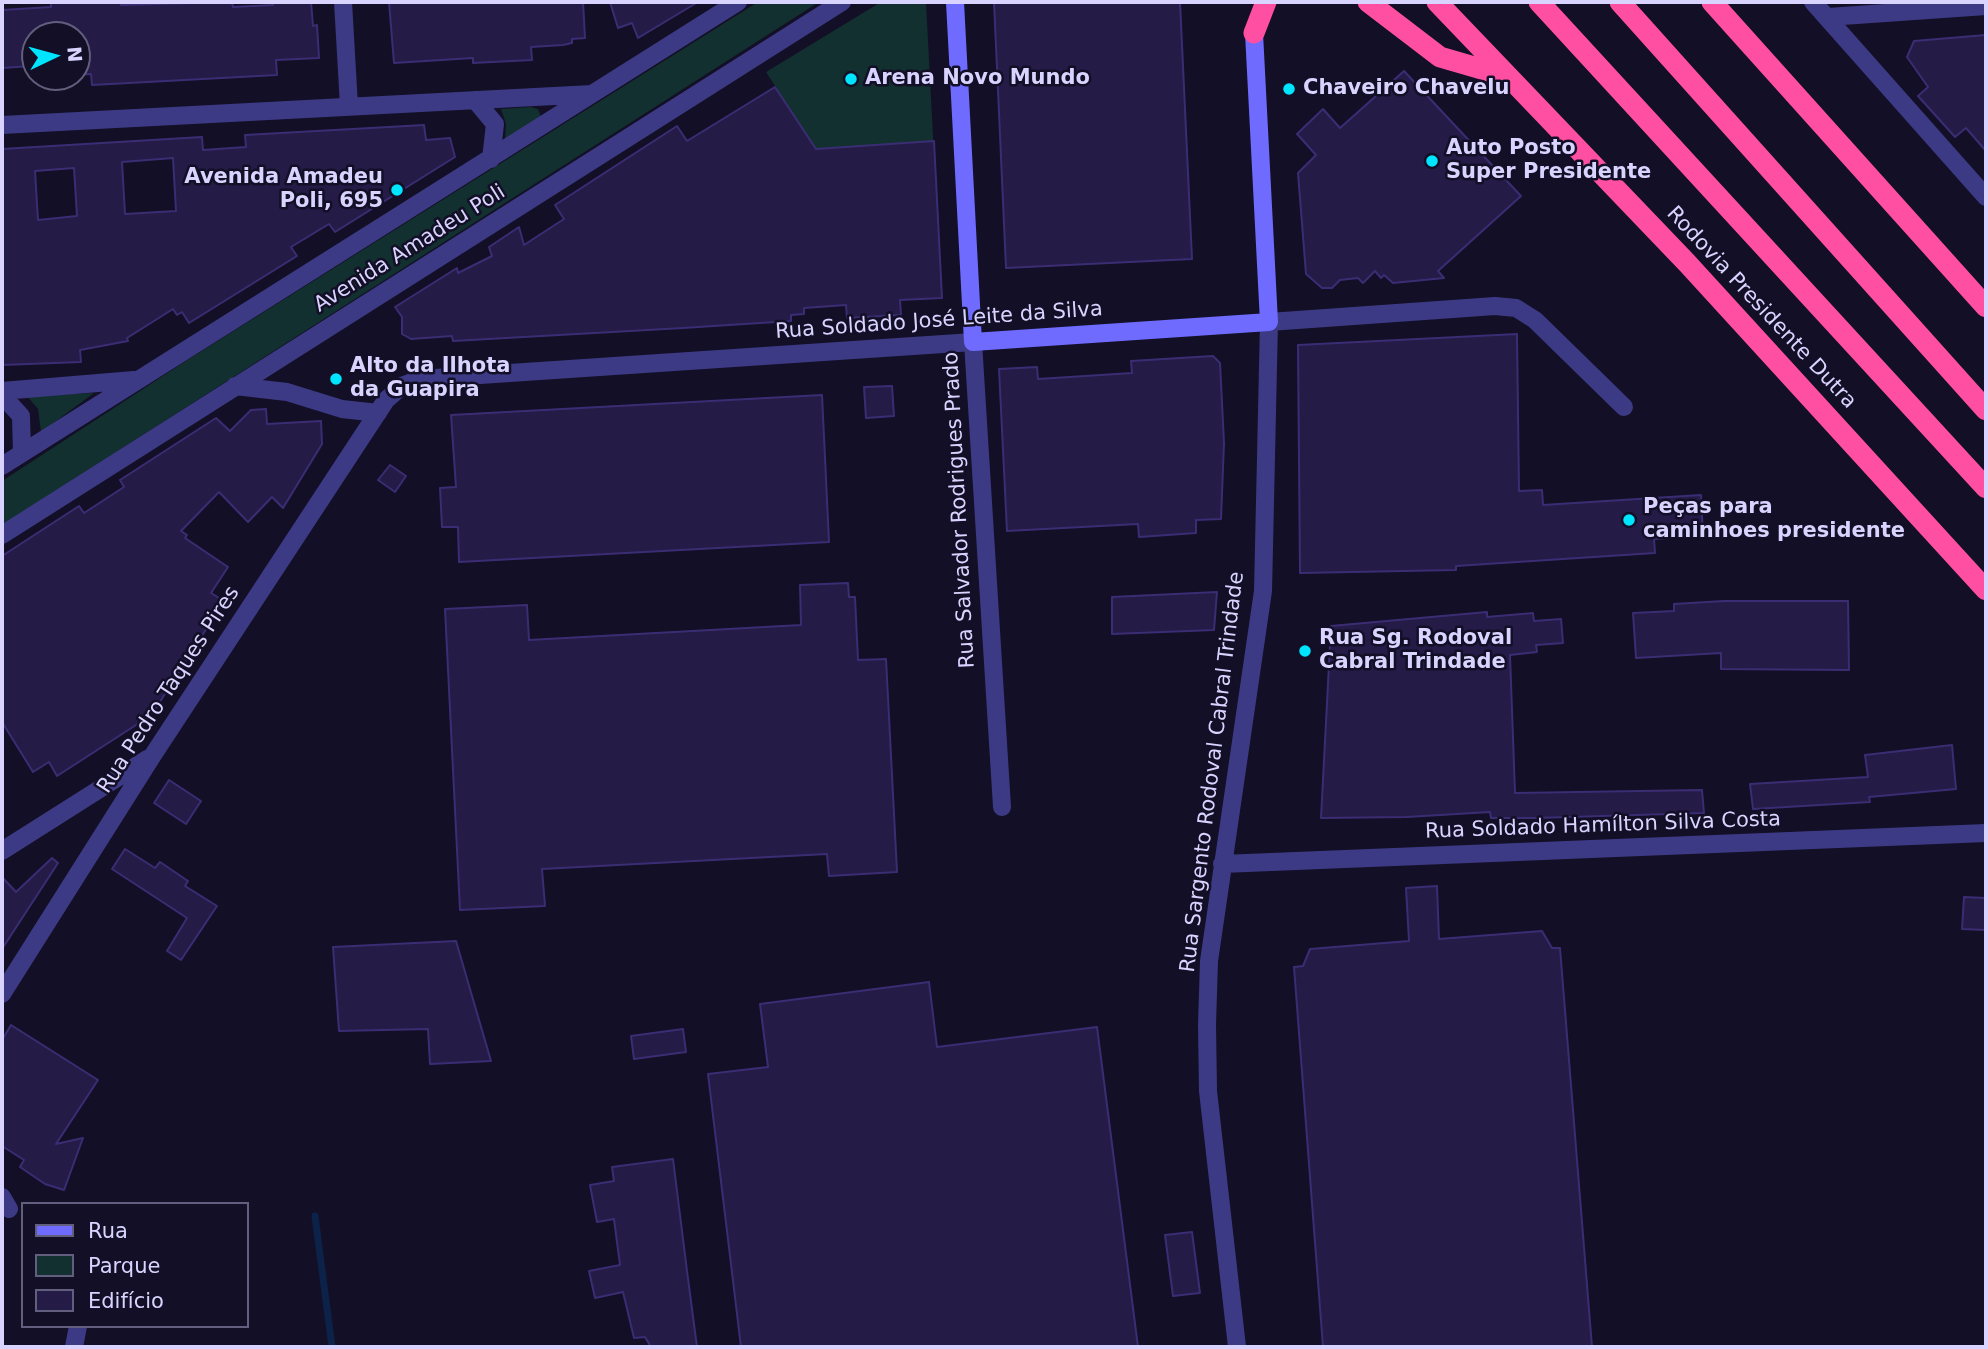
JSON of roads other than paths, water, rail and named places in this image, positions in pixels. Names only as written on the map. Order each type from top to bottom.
[{"type":"highway","points":[[1252,2],[1254,33]]},
{"type":"highway","points":[[1254,33],[1266,2]]},
{"type":"highway","points":[[1368,2],[1440,57],[1510,77]]},
{"type":"highway","name":"Rodovia Presidente Dutra","points":[[1437,2],[1687,263],[1986,590]]},
{"type":"highway","name":"Rodovia Presidente Dutra","points":[[1539,2],[1986,488]]},
{"type":"highway","points":[[1620,2],[1986,410]]},
{"type":"highway","points":[[1713,2],[1986,307]]},
{"type":"main road","name":"Rua Salvador Rodrigues Prado","points":[[956,2],[973,342]]},
{"type":"main road","name":"Rua Sargento Rodoval Cabral Trindade","points":[[1254,33],[1269,322]]},
{"type":"main road","name":"Rua Soldado José Leite da Silva","points":[[973,342],[1269,322]]},
{"type":"street","points":[[343,2],[349,106]]},
{"type":"street","name":"Avenida Amadeu Poli","points":[[2,466],[738,2]]},
{"type":"street","name":"Avenida Amadeu Poli","points":[[2,535],[842,2]]},
{"type":"street","points":[[1814,2],[1986,197]]},
{"type":"street","points":[[1828,17],[1986,6]]},
{"type":"street","points":[[2,125],[595,94]]},
{"type":"street","points":[[475,100],[495,124],[491,159]]},
{"type":"street","name":"Rua Soldado José Leite da Silva","points":[[1269,322],[1495,306],[1516,308],[1535,320],[1624,407]]},
{"type":"street","name":"Rua Sargento Rodoval Cabral Trindade","points":[[1237,1347],[1209,1091],[1209,961],[1263,591],[1269,322]]},
{"type":"street","name":"Rua Soldado José Leite da Silva","points":[[377,413],[386,400],[402,386],[420,379],[973,342]]},
{"type":"street","name":"Rua Salvador Rodrigues Prado","points":[[973,342],[1002,807]]},
{"type":"street","points":[[2,393],[138,380]]},
{"type":"street","points":[[236,386],[288,392],[342,409],[377,413]]},
{"type":"street","points":[[2,393],[21,416],[22,453]]},
{"type":"street","name":"Rua Pedro Taques Pires","points":[[2,994],[153,755],[377,413]]},
{"type":"street","points":[[2,851],[153,755]]},
{"type":"street","name":"Rua Soldado Hamílton Silva Costa","points":[[1222,864],[1986,833]]},
{"type":"street","points":[[74,1347],[78,1328]]},
{"type":"waterway","points":[[315,1216],[332,1347]]},
{"type":"place","name":"Arena Novo Mundo","points":[[851,79]]},
{"type":"place","name":"Chaveiro Chavelu","points":[[1289,89]]},
{"type":"place","name":"Auto Posto Super Presidente","points":[[1432,161]]},
{"type":"place","name":"Avenida Amadeu Poli, 695","points":[[397,190]]},
{"type":"place","name":"Alto da Ilhota da Guapira","points":[[336,379]]},
{"type":"place","name":"Peças para caminhoes presidente","points":[[1629,520]]},
{"type":"place","name":"Rua Sg. Rodoval Cabral Trindade","points":[[1305,651]]}]
